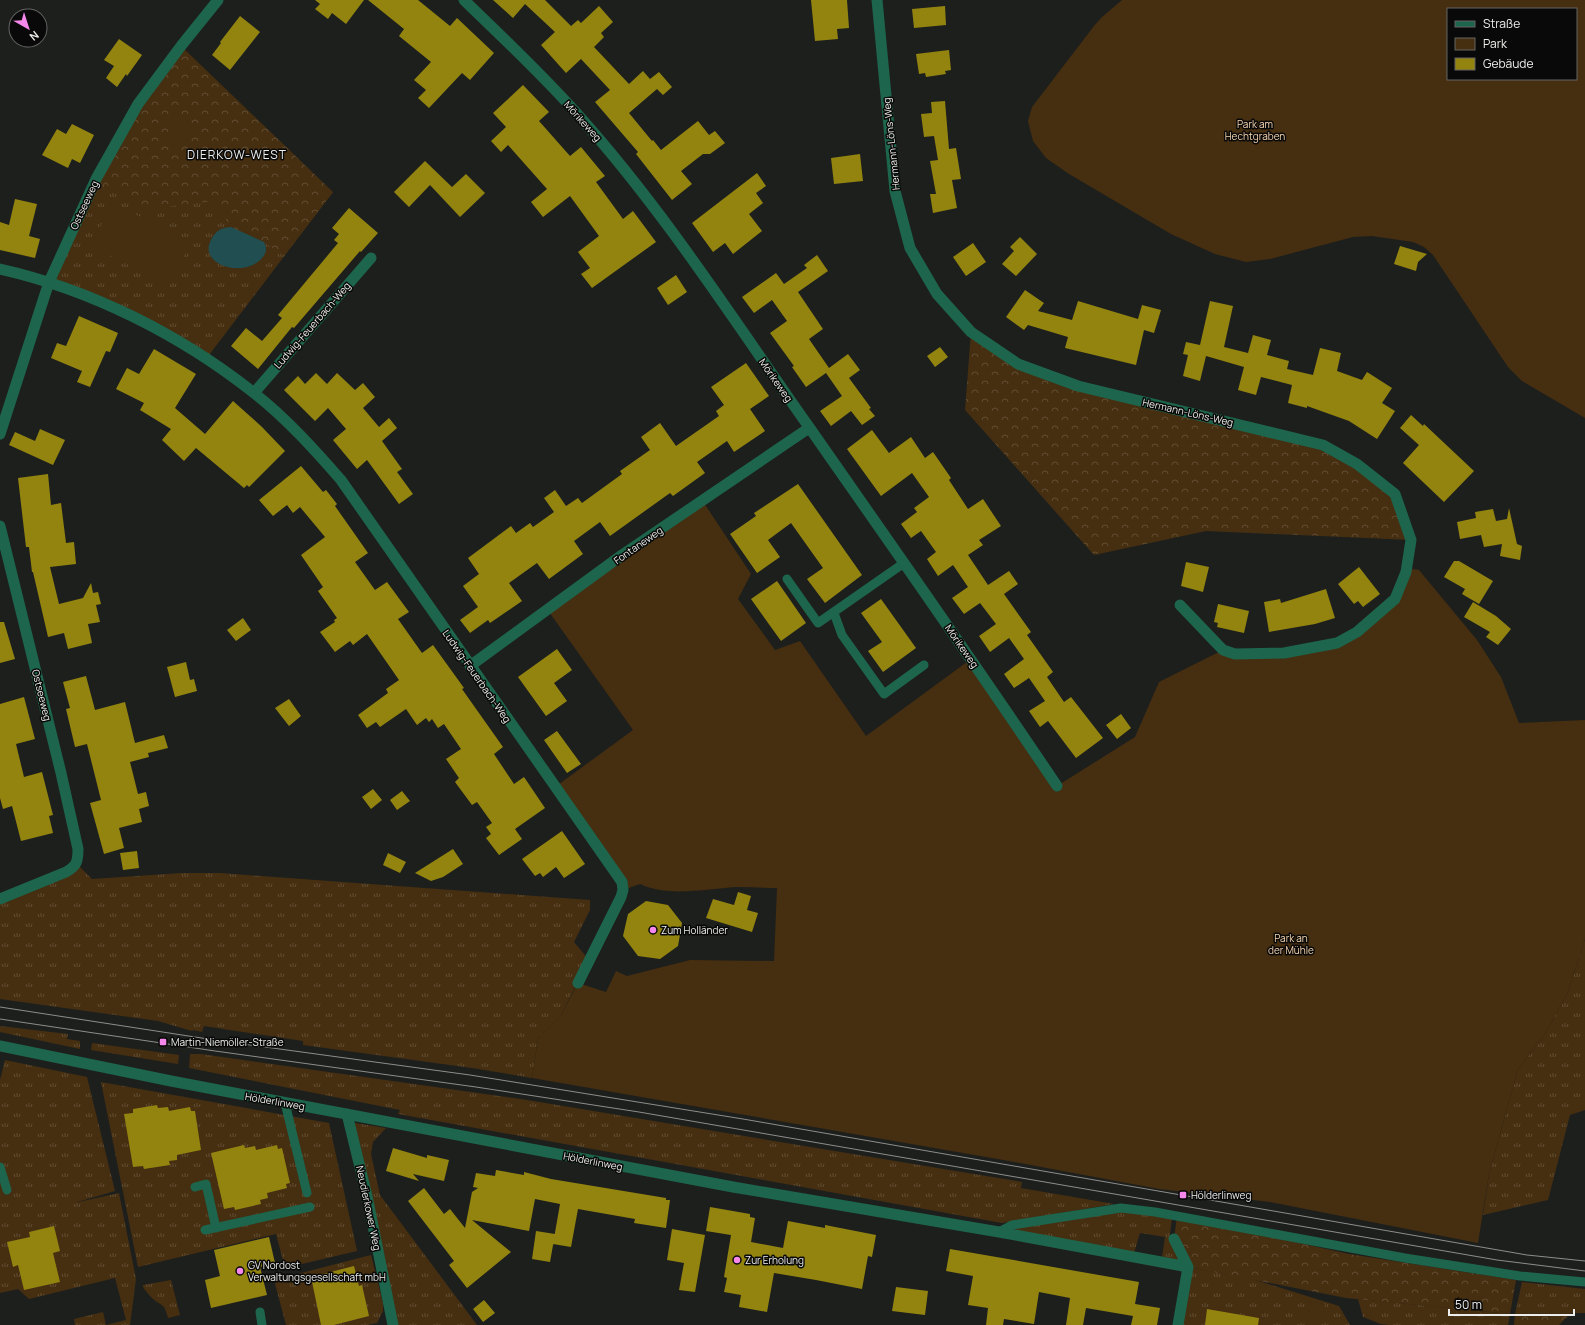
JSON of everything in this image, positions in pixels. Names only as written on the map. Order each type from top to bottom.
[{"type":"street","name":"Ostseeweg","points":[[0,434],[49,282],[96,179],[138,104],[181,46],[218,0]]},
{"type":"street","name":"Mörikeweg","points":[[464,0],[534,68],[579,116],[634,182],[688,254],[904,563],[1057,786]]},
{"type":"street","name":"Hermann-Löns-Weg","points":[[877,0],[895,191],[910,248],[937,294],[971,332],[1018,364],[1078,386],[1324,445],[1358,464],[1395,494],[1412,540],[1406,572],[1395,599],[1357,632],[1337,643],[1284,653],[1235,654],[1223,650],[1180,605]]},
{"type":"street","name":"Ludwig-Feuerbach-Weg","points":[[254,393],[371,258]]},
{"type":"street","name":"Ludwig-Feuerbach-Weg","points":[[0,269],[49,282],[100,302],[152,326],[206,358],[254,393],[302,436],[341,480],[622,882],[622,897],[578,983]]},
{"type":"street","name":"Fontaneweg","points":[[470,666],[622,555],[809,428]]},
{"type":"street","name":"Ostseeweg","points":[[0,526],[61,773],[78,849],[77,864],[66,872],[0,899]]},
{"type":"street","name":"Hölderlinweg","points":[[0,1046],[171,1081],[740,1188],[999,1232],[1188,1267]]},
{"type":"street","name":"Neudierkower Weg","points":[[347,1114],[367,1196],[393,1325]]},
{"type":"street","points":[[1174,1239],[1183,1260],[1188,1267],[1178,1325]]},
{"type":"lane","points":[[787,579],[818,623],[904,563]]},
{"type":"lane","points":[[834,612],[842,635],[884,694],[924,666]]},
{"type":"lane","points":[[285,1102],[307,1193]]},
{"type":"lane","points":[[0,1167],[7,1190]]},
{"type":"lane","points":[[195,1187],[206,1184],[216,1228]]},
{"type":"lane","points":[[205,1230],[310,1207]]},
{"type":"lane","points":[[999,1232],[1012,1225],[1121,1208],[1155,1212],[1405,1258],[1520,1276],[1585,1282]]},
{"type":"lane","points":[[260,1312],[262,1325]]},
{"type":"green space","name":"Park am Hechtgraben","points":[[1122,0],[1585,0],[1585,418],[1522,381],[1508,367],[1433,255],[1424,247],[1413,242],[1372,236],[1353,237],[1270,259],[1246,262],[1215,254],[1171,234],[1069,174],[1046,158],[1033,141],[1028,121],[1032,107],[1094,26]]},
{"type":"green space","points":[[181,46],[333,192],[284,256],[264,242],[231,227],[214,201],[148,209],[96,179]]},
{"type":"green space","points":[[176,113],[189,123],[193,131],[193,135],[192,138],[171,145],[167,138],[172,116]]},
{"type":"green space","points":[[96,179],[333,192],[206,359],[179,341],[49,282]]},
{"type":"green space","points":[[112,203],[191,242],[169,285],[91,246]]},
{"type":"green space","points":[[971,332],[1018,364],[1078,386],[1323,445],[1395,494],[1411,540],[1206,531],[1094,555],[965,410]]},
{"type":"green space","name":"Park an der Mühle","points":[[702,500],[751,574],[738,599],[775,650],[800,641],[866,736],[971,659],[1057,786],[1135,737],[1159,682],[1223,650],[1235,654],[1337,643],[1395,599],[1406,572],[1413,569],[1419,570],[1477,640],[1501,677],[1519,723],[1585,720],[1585,939],[1567,994],[1545,1034],[1518,1069],[1489,1174],[1478,1243],[1270,1202],[1159,1189],[1009,1161],[532,1078],[538,1039],[560,1017],[578,983],[606,992],[616,971],[627,976],[690,960],[774,961],[777,888],[739,887],[689,891],[663,891],[640,884],[623,890],[555,787],[633,730],[547,609]]},
{"type":"green space","points":[[77,864],[92,879],[182,873],[220,873],[590,900],[590,910],[574,942],[589,960],[560,1017],[538,1039],[532,1078],[472,1068],[303,1045],[303,1041],[204,1026],[202,1032],[192,1031],[158,1021],[0,999],[0,899]]},
{"type":"green space","points":[[1585,939],[1585,1110],[1570,1115],[1548,1200],[1483,1215],[1489,1174],[1518,1069],[1545,1034],[1567,994]]},
{"type":"green space","points":[[0,1026],[68,1034],[67,1039],[80,1041],[80,1049],[0,1032]]},
{"type":"green space","points":[[92,1043],[179,1055],[178,1064],[91,1050]]},
{"type":"green space","points":[[190,1054],[201,1054],[521,1099],[1022,1182],[1021,1188],[1114,1204],[1002,1223],[398,1114],[400,1110],[189,1068]]},
{"type":"green space","points":[[5,1060],[87,1077],[115,1191],[74,1203],[119,1193],[136,1279],[130,1325],[106,1325],[126,1320],[115,1278],[29,1299],[18,1289],[0,1293],[0,1080]]},
{"type":"green space","points":[[101,1082],[329,1123],[357,1251],[285,1268],[276,1234],[138,1267]]},
{"type":"green space","points":[[349,1122],[386,1128],[373,1142],[371,1154],[380,1195],[477,1325],[393,1325]]},
{"type":"green space","points":[[1122,1210],[1172,1219],[1169,1240],[1179,1261],[1162,1257],[1165,1237],[1140,1233],[1134,1253],[1015,1232],[1015,1228]]},
{"type":"green space","points":[[1177,1216],[1349,1254],[1516,1280],[1510,1314],[1346,1298],[1188,1267],[1174,1239]]},
{"type":"green space","points":[[371,1255],[383,1303],[383,1311],[377,1323],[367,1325],[286,1325],[274,1280]]},
{"type":"green space","points":[[1188,1267],[1252,1279],[1339,1306],[1350,1325],[1178,1325]]},
{"type":"green space","points":[[171,1280],[180,1315],[168,1318],[164,1307],[150,1296],[143,1285]]},
{"type":"green space","points":[[1522,1282],[1585,1289],[1585,1313],[1515,1314]]},
{"type":"green space","points":[[1358,1299],[1510,1314],[1508,1325],[1389,1325],[1381,1324],[1363,1317]]},
{"type":"green space","points":[[1311,1301],[1325,1304],[1321,1325],[1307,1325]]},
{"type":"green space","points":[[103,1312],[106,1325],[75,1325],[74,1319]]},
{"type":"green space","points":[[1571,1313],[1559,1325],[1514,1325],[1515,1314]]},
{"type":"water","points":[[231,227],[264,242],[266,252],[262,258],[245,268],[235,268],[217,263],[211,257],[209,250],[210,242],[214,235],[221,229]]},
{"type":"building","points":[[315,0],[364,0],[346,24],[332,13],[328,19],[315,9],[320,4]]},
{"type":"building","points":[[368,0],[418,0],[450,26],[457,18],[494,53],[470,80],[462,73],[429,108],[418,98],[426,90],[414,80],[431,62],[399,36],[404,29]]},
{"type":"building","points":[[493,0],[545,0],[571,26],[578,20],[581,23],[599,6],[613,22],[601,33],[604,37],[594,47],[629,84],[643,71],[650,79],[659,72],[672,87],[663,95],[657,89],[629,113],[652,141],[653,140],[661,150],[698,121],[709,135],[715,131],[725,143],[710,154],[703,154],[681,171],[692,184],[672,200],[636,154],[638,152],[595,102],[610,90],[581,59],[566,73],[541,45],[555,32],[525,4],[513,18]]},
{"type":"building","points":[[811,0],[847,0],[849,28],[837,29],[838,39],[815,41]]},
{"type":"building","points":[[945,6],[946,25],[914,28],[912,9]]},
{"type":"building","points":[[240,16],[260,32],[230,70],[212,55]]},
{"type":"building","points":[[119,39],[142,55],[117,87],[106,78],[114,66],[104,60]]},
{"type":"building","points":[[949,50],[951,70],[945,71],[946,74],[926,77],[925,73],[919,74],[916,54]]},
{"type":"building","points":[[523,85],[549,112],[539,121],[570,156],[581,147],[605,176],[596,182],[623,219],[633,211],[656,242],[592,288],[581,274],[590,268],[578,252],[599,236],[570,196],[543,217],[531,202],[547,189],[508,145],[501,152],[491,141],[506,127],[493,113]]},
{"type":"building","points":[[945,101],[949,149],[956,148],[961,179],[952,180],[957,208],[933,213],[930,194],[936,194],[930,161],[938,160],[934,136],[924,137],[921,114],[932,113],[931,102]]},
{"type":"building","points":[[72,124],[94,135],[80,163],[72,159],[68,168],[42,155],[57,129],[66,134]]},
{"type":"building","points":[[860,154],[863,181],[834,184],[831,158]]},
{"type":"building","points":[[425,161],[452,187],[466,174],[485,193],[460,217],[430,185],[409,207],[394,192]]},
{"type":"building","points":[[757,173],[766,186],[756,193],[763,203],[749,214],[762,231],[733,254],[725,243],[713,252],[692,223]]},
{"type":"building","points":[[15,199],[37,204],[29,236],[40,239],[35,258],[0,250],[0,222],[9,225]]},
{"type":"building","points":[[349,208],[378,233],[361,252],[360,251],[294,328],[292,327],[258,369],[231,346],[246,328],[262,341],[282,318],[278,315],[338,243],[334,240],[339,234],[332,228]]},
{"type":"building","points":[[1020,237],[1037,254],[1016,276],[1002,264],[1014,251],[1010,247]]},
{"type":"building","points":[[973,243],[986,262],[966,276],[953,257]]},
{"type":"building","points":[[1400,246],[1427,254],[1418,262],[1416,271],[1394,264]]},
{"type":"building","points":[[817,255],[828,271],[798,292],[823,329],[809,339],[829,368],[848,354],[860,370],[849,378],[871,408],[869,409],[875,416],[862,425],[851,411],[831,426],[820,411],[842,396],[826,373],[806,387],[792,367],[794,366],[770,333],[787,321],[772,300],[754,313],[742,297],[776,273],[784,284],[807,268],[804,265]]},
{"type":"building","points":[[676,275],[687,292],[668,305],[657,288]]},
{"type":"building","points":[[1025,290],[1044,303],[1038,311],[1072,320],[1078,301],[1138,319],[1142,305],[1161,310],[1154,333],[1144,330],[1136,365],[1065,348],[1068,337],[1028,325],[1024,330],[1006,317]]},
{"type":"building","points":[[1210,301],[1233,306],[1224,347],[1248,353],[1253,335],[1271,340],[1267,355],[1289,361],[1287,369],[1313,375],[1320,348],[1341,353],[1337,371],[1362,380],[1367,372],[1392,388],[1382,403],[1395,411],[1377,439],[1349,421],[1307,406],[1307,408],[1288,403],[1292,385],[1261,377],[1256,395],[1238,390],[1244,367],[1206,356],[1200,381],[1183,376],[1188,355],[1183,354],[1186,342],[1200,345]]},
{"type":"building","points":[[79,316],[118,333],[110,352],[106,351],[90,387],[77,382],[82,371],[51,358],[57,343],[66,346]]},
{"type":"building","points":[[940,347],[948,357],[935,367],[927,356]]},
{"type":"building","points":[[154,349],[196,374],[175,408],[205,434],[233,401],[262,427],[285,451],[249,487],[247,485],[244,488],[196,448],[184,461],[162,440],[171,429],[140,410],[144,403],[116,389],[127,368],[139,374]]},
{"type":"building","points":[[746,363],[769,396],[750,409],[765,431],[734,452],[727,441],[697,462],[705,473],[673,496],[670,493],[610,536],[600,522],[574,541],[583,554],[549,579],[537,563],[509,583],[522,601],[490,623],[488,620],[470,633],[460,620],[478,607],[463,586],[479,574],[468,558],[511,526],[516,533],[530,523],[533,527],[554,512],[544,498],[555,490],[566,506],[578,498],[582,503],[622,474],[620,471],[650,450],[641,437],[660,423],[676,446],[719,416],[716,411],[724,405],[711,387]]},
{"type":"building","points":[[316,373],[327,384],[337,373],[355,390],[363,383],[375,397],[363,408],[379,427],[389,418],[397,428],[382,441],[402,469],[397,472],[413,494],[399,504],[367,460],[357,469],[333,440],[346,429],[328,408],[315,421],[284,390],[298,376],[305,384]]},
{"type":"building","points":[[1411,415],[1423,426],[1424,424],[1474,471],[1444,502],[1403,463],[1419,445],[1400,428]]},
{"type":"building","points":[[40,429],[65,440],[53,465],[9,445],[15,432],[35,441]]},
{"type":"building","points":[[872,430],[889,453],[911,437],[925,458],[933,452],[951,478],[949,480],[968,509],[983,499],[1001,526],[979,540],[983,545],[968,555],[988,585],[1009,571],[1018,584],[1004,594],[1031,632],[1027,635],[1053,672],[1047,677],[1064,702],[1071,697],[1103,738],[1076,758],[1048,721],[1040,727],[1029,711],[1045,701],[1029,678],[1014,688],[1004,674],[1024,659],[1009,638],[990,652],[979,636],[996,624],[980,603],[964,614],[952,598],[968,587],[953,565],[938,576],[927,559],[936,552],[921,531],[911,538],[901,524],[917,512],[914,508],[929,497],[912,473],[881,496],[847,449]]},
{"type":"building","points":[[301,466],[323,492],[326,490],[337,504],[335,506],[368,553],[355,562],[375,590],[387,582],[409,612],[398,619],[422,653],[433,645],[464,688],[462,689],[503,747],[494,754],[514,784],[524,777],[545,808],[515,829],[522,839],[499,855],[486,838],[491,834],[486,827],[492,823],[477,802],[472,805],[455,782],[459,778],[446,759],[461,749],[444,724],[438,728],[432,719],[429,722],[426,718],[417,725],[406,709],[380,727],[376,722],[367,728],[358,715],[388,693],[386,689],[399,680],[367,634],[353,645],[350,641],[335,652],[320,632],[335,622],[334,620],[337,618],[318,591],[323,587],[301,555],[325,537],[300,507],[293,513],[287,505],[273,516],[259,500]]},
{"type":"building","points":[[48,474],[51,505],[61,503],[66,543],[74,542],[76,564],[50,567],[59,604],[83,598],[91,583],[93,593],[98,592],[101,604],[96,605],[100,622],[88,624],[92,643],[68,649],[64,633],[48,637],[32,572],[29,547],[26,547],[18,478]]},
{"type":"building","points":[[798,484],[862,575],[825,603],[807,579],[823,568],[791,523],[768,540],[780,557],[757,573],[730,534],[756,516],[754,513]]},
{"type":"building","points":[[1509,508],[1517,544],[1522,546],[1520,560],[1500,556],[1502,544],[1484,547],[1481,535],[1460,539],[1457,522],[1476,518],[1475,512],[1493,509],[1496,521],[1507,519]]},
{"type":"building","points":[[1454,561],[1459,561],[1493,581],[1479,604],[1462,594],[1465,589],[1444,577]]},
{"type":"building","points":[[1186,562],[1209,567],[1203,592],[1181,586]]},
{"type":"building","points":[[1359,567],[1380,594],[1363,607],[1358,601],[1354,604],[1338,584]]},
{"type":"building","points":[[777,581],[806,623],[781,641],[751,599]]},
{"type":"building","points":[[1326,589],[1335,618],[1315,624],[1269,632],[1264,602],[1280,599],[1281,603]]},
{"type":"building","points":[[881,599],[916,648],[883,672],[868,651],[882,642],[861,613]]},
{"type":"building","points":[[1473,602],[1496,616],[1511,629],[1498,645],[1486,637],[1490,632],[1464,617]]},
{"type":"building","points":[[1218,604],[1249,611],[1244,633],[1217,627],[1218,623],[1214,622]]},
{"type":"building","points":[[243,618],[251,630],[236,641],[227,630]]},
{"type":"building","points":[[0,622],[4,622],[15,659],[0,663]]},
{"type":"building","points":[[557,649],[572,670],[554,683],[567,701],[546,716],[518,677]]},
{"type":"building","points":[[186,662],[190,680],[194,679],[197,691],[175,697],[167,667]]},
{"type":"building","points":[[86,676],[95,710],[125,702],[135,743],[164,735],[168,748],[148,753],[149,757],[130,762],[138,794],[146,792],[149,806],[139,809],[142,822],[119,828],[124,848],[104,854],[90,803],[101,800],[87,744],[75,747],[66,709],[70,708],[63,682]]},
{"type":"building","points":[[24,697],[35,739],[16,744],[24,777],[42,772],[53,815],[49,816],[53,833],[21,841],[12,806],[3,809],[0,798],[0,704]]},
{"type":"building","points":[[289,699],[301,716],[289,726],[275,708]]},
{"type":"building","points":[[1121,714],[1131,728],[1117,739],[1106,725]]},
{"type":"building","points":[[557,731],[581,764],[567,773],[544,740]]},
{"type":"building","points":[[373,789],[382,800],[371,809],[362,797]]},
{"type":"building","points":[[402,791],[410,801],[397,810],[390,800]]},
{"type":"building","points":[[562,831],[585,864],[564,878],[556,867],[543,877],[540,873],[535,876],[522,859]]},
{"type":"building","points":[[453,849],[463,864],[443,877],[431,881],[415,873]]},
{"type":"building","points":[[137,851],[139,868],[123,870],[120,853]]},
{"type":"building","points":[[388,853],[406,862],[400,873],[383,865]]},
{"type":"building","points":[[738,892],[751,896],[747,910],[758,913],[752,932],[706,918],[713,899],[734,905]]},
{"type":"building","name":"Zum Holländer","points":[[646,901],[668,905],[682,923],[678,946],[660,959],[638,956],[623,936],[628,914]]},
{"type":"building","points":[[157,1105],[158,1108],[168,1107],[169,1111],[190,1107],[191,1111],[195,1111],[201,1150],[177,1155],[177,1160],[169,1161],[170,1165],[144,1169],[143,1166],[133,1167],[124,1114],[133,1113],[133,1109]]},
{"type":"building","points":[[244,1145],[245,1148],[255,1146],[256,1150],[277,1145],[278,1149],[282,1148],[290,1183],[286,1184],[287,1188],[267,1193],[268,1198],[260,1200],[261,1204],[235,1210],[234,1207],[224,1209],[211,1153]]},
{"type":"building","points":[[393,1148],[427,1158],[427,1155],[449,1160],[444,1181],[413,1174],[419,1181],[386,1171]]},
{"type":"building","points":[[496,1170],[524,1175],[524,1172],[551,1179],[666,1198],[666,1200],[670,1200],[666,1228],[634,1223],[635,1219],[578,1209],[571,1247],[553,1244],[560,1204],[535,1199],[529,1231],[472,1220],[511,1252],[467,1288],[449,1265],[454,1261],[408,1201],[424,1188],[444,1214],[450,1209],[465,1228],[472,1192],[478,1188],[473,1187],[476,1173],[495,1176]]},
{"type":"building","points":[[710,1207],[750,1214],[750,1217],[755,1218],[751,1242],[783,1248],[788,1221],[825,1228],[825,1225],[876,1235],[872,1257],[868,1256],[862,1289],[774,1273],[767,1312],[739,1307],[741,1295],[724,1292],[727,1278],[724,1277],[731,1235],[706,1231]]},
{"type":"building","points":[[54,1226],[60,1251],[53,1253],[60,1282],[24,1290],[18,1265],[13,1267],[7,1242],[30,1237],[29,1232]]},
{"type":"building","points":[[672,1229],[705,1235],[695,1292],[679,1290],[684,1263],[667,1260]]},
{"type":"building","points":[[536,1231],[555,1234],[550,1262],[532,1259]]},
{"type":"building","name":"GV Nordost Verwaltungsgesellschaft mbH","points":[[269,1237],[275,1263],[260,1267],[267,1295],[211,1308],[205,1280],[220,1276],[214,1250]]},
{"type":"building","points":[[950,1249],[1139,1282],[1135,1304],[1160,1308],[1157,1325],[1131,1325],[1133,1316],[1086,1308],[1083,1325],[1066,1325],[1070,1298],[1039,1292],[1034,1324],[1004,1319],[1003,1325],[986,1325],[988,1308],[968,1305],[973,1276],[946,1271]]},
{"type":"building","points":[[354,1266],[359,1286],[362,1285],[369,1316],[334,1325],[321,1325],[311,1277]]},
{"type":"building","points":[[896,1287],[928,1291],[925,1315],[892,1311]]},
{"type":"building","points":[[484,1300],[495,1313],[483,1322],[473,1309]]},
{"type":"building","points":[[1207,1309],[1259,1318],[1258,1325],[1205,1325]]},
{"type":"tram line","points":[[0,1007],[221,1041],[470,1075],[743,1119],[1527,1255],[1585,1261]]},
{"type":"tram line","points":[[0,1019],[215,1051],[476,1087],[639,1112],[1497,1260],[1585,1271]]},
{"type":"place","name":"Zum Holländer","points":[[653,930]]},
{"type":"place","name":"Martin-Niemöller-Straße","points":[[163,1042]]},
{"type":"place","name":"Hölderlinweg","points":[[1183,1195]]},
{"type":"place","name":"Zur Erholung","points":[[737,1260]]},
{"type":"place","name":"GV Nordost Verwaltungsgesellschaft mbH","points":[[240,1271]]},
{"type":"district","name":"DIERKOW-WEST","points":[[237,155]]}]
